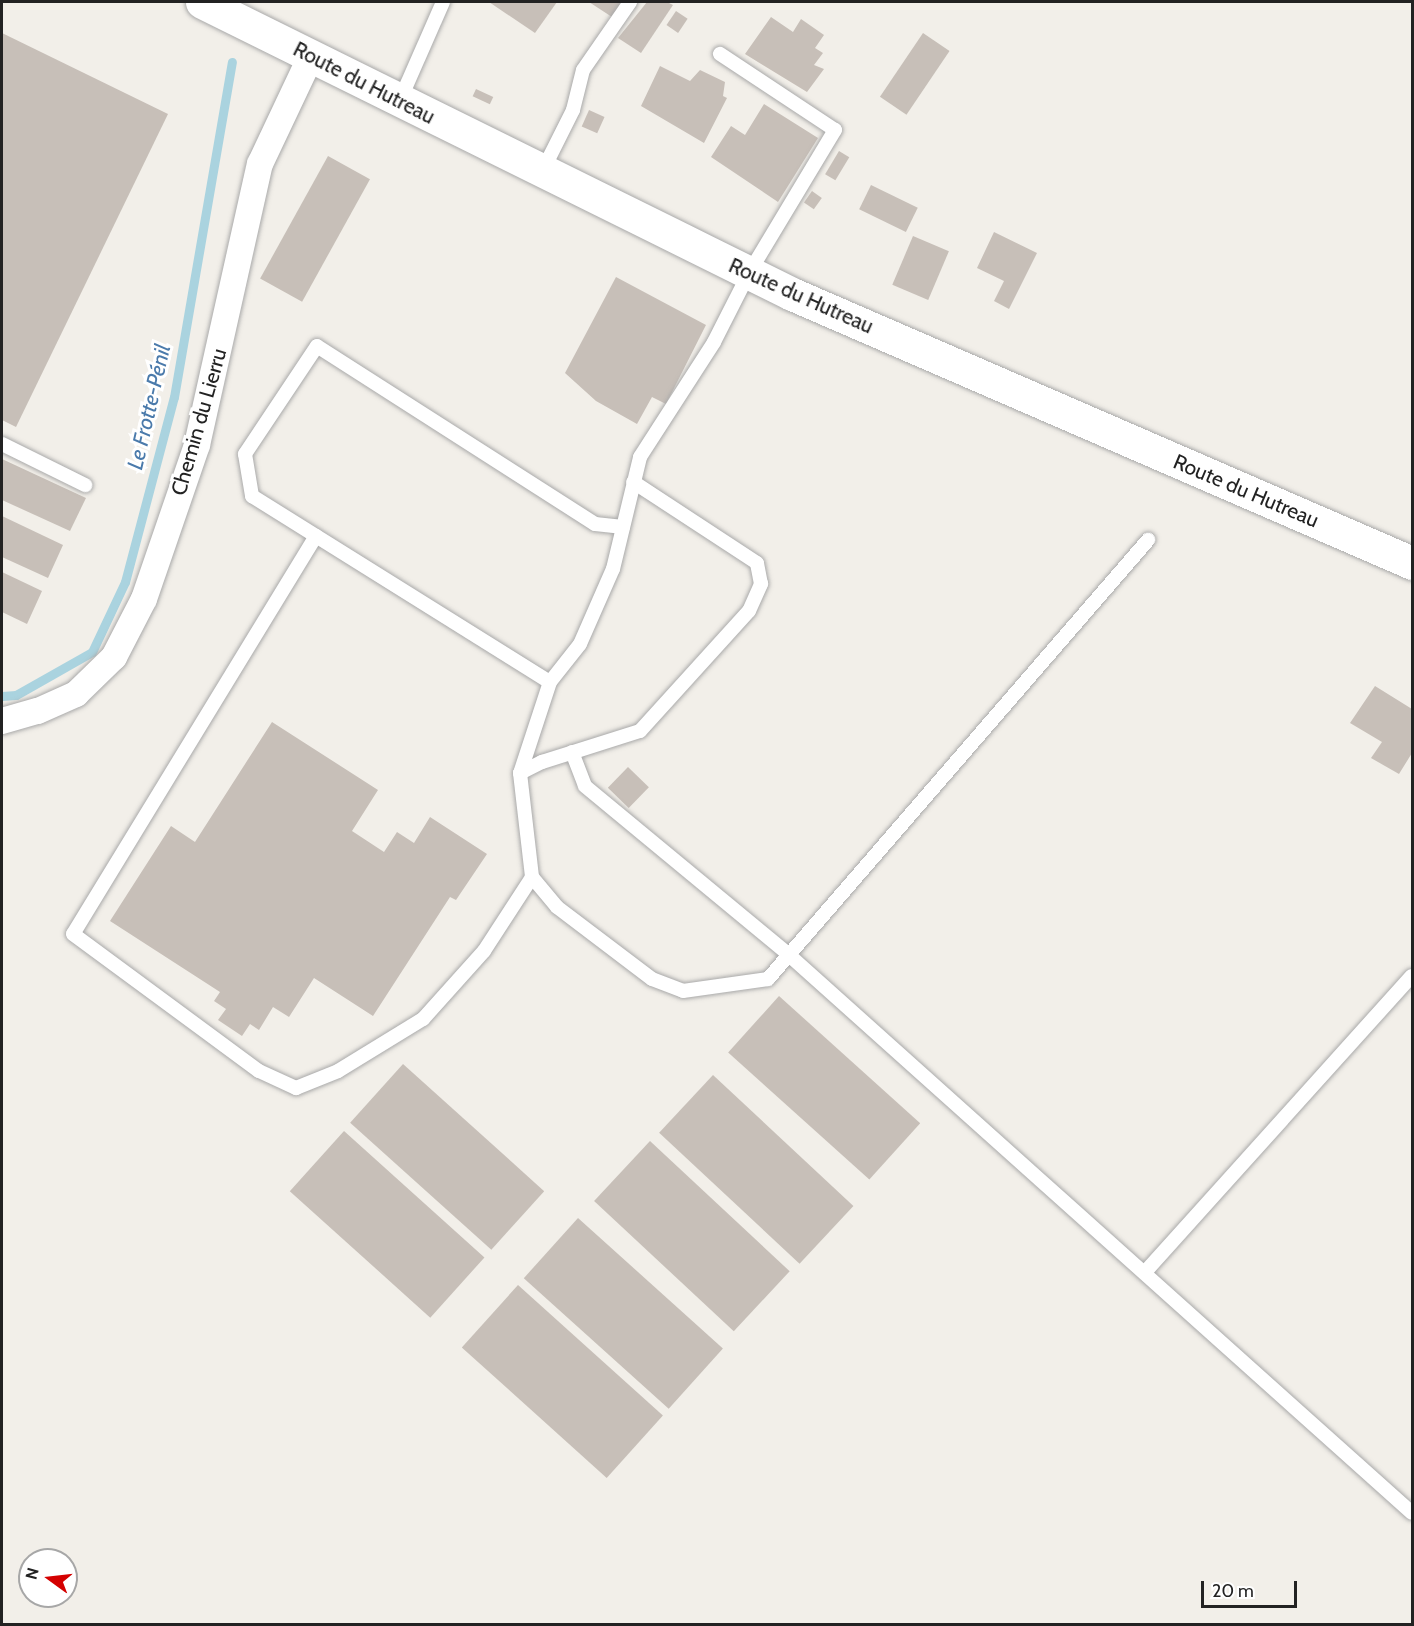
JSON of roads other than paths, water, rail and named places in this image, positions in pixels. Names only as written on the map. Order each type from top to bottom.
[{"type":"street","name":"Route du Hutreau","points":[[202,2],[399,102],[749,273],[1413,563]]},
{"type":"street","name":"Chemin du Lierru","points":[[2,721],[38,711],[76,694],[114,657],[144,599],[196,445],[260,164],[310,56]]},
{"type":"lane","points":[[399,102],[443,2]]},
{"type":"lane","points":[[542,172],[573,110],[583,70],[630,2]]},
{"type":"lane","points":[[720,54],[835,130],[749,273],[714,342],[640,457],[613,569],[580,644],[550,682],[520,773],[532,877],[557,907],[652,979],[683,991],[768,979],[1148,540]]},
{"type":"lane","points":[[550,682],[252,496],[245,454],[317,346],[595,524],[623,527]]},
{"type":"lane","points":[[2,444],[85,485]]},
{"type":"lane","points":[[520,773],[572,752],[640,731],[749,611],[761,584],[757,563],[633,482]]},
{"type":"lane","points":[[316,536],[73,934],[259,1071],[296,1088],[338,1071],[423,1019],[484,951],[532,877]]},
{"type":"lane","points":[[572,752],[585,786],[789,955],[1146,1271],[1413,1514]]},
{"type":"lane","points":[[1146,1271],[1413,976]]},
{"type":"waterway","name":"Le Frotte-Pénil","points":[[2,696],[16,695],[92,652],[125,582],[174,397],[232,62]]}]
